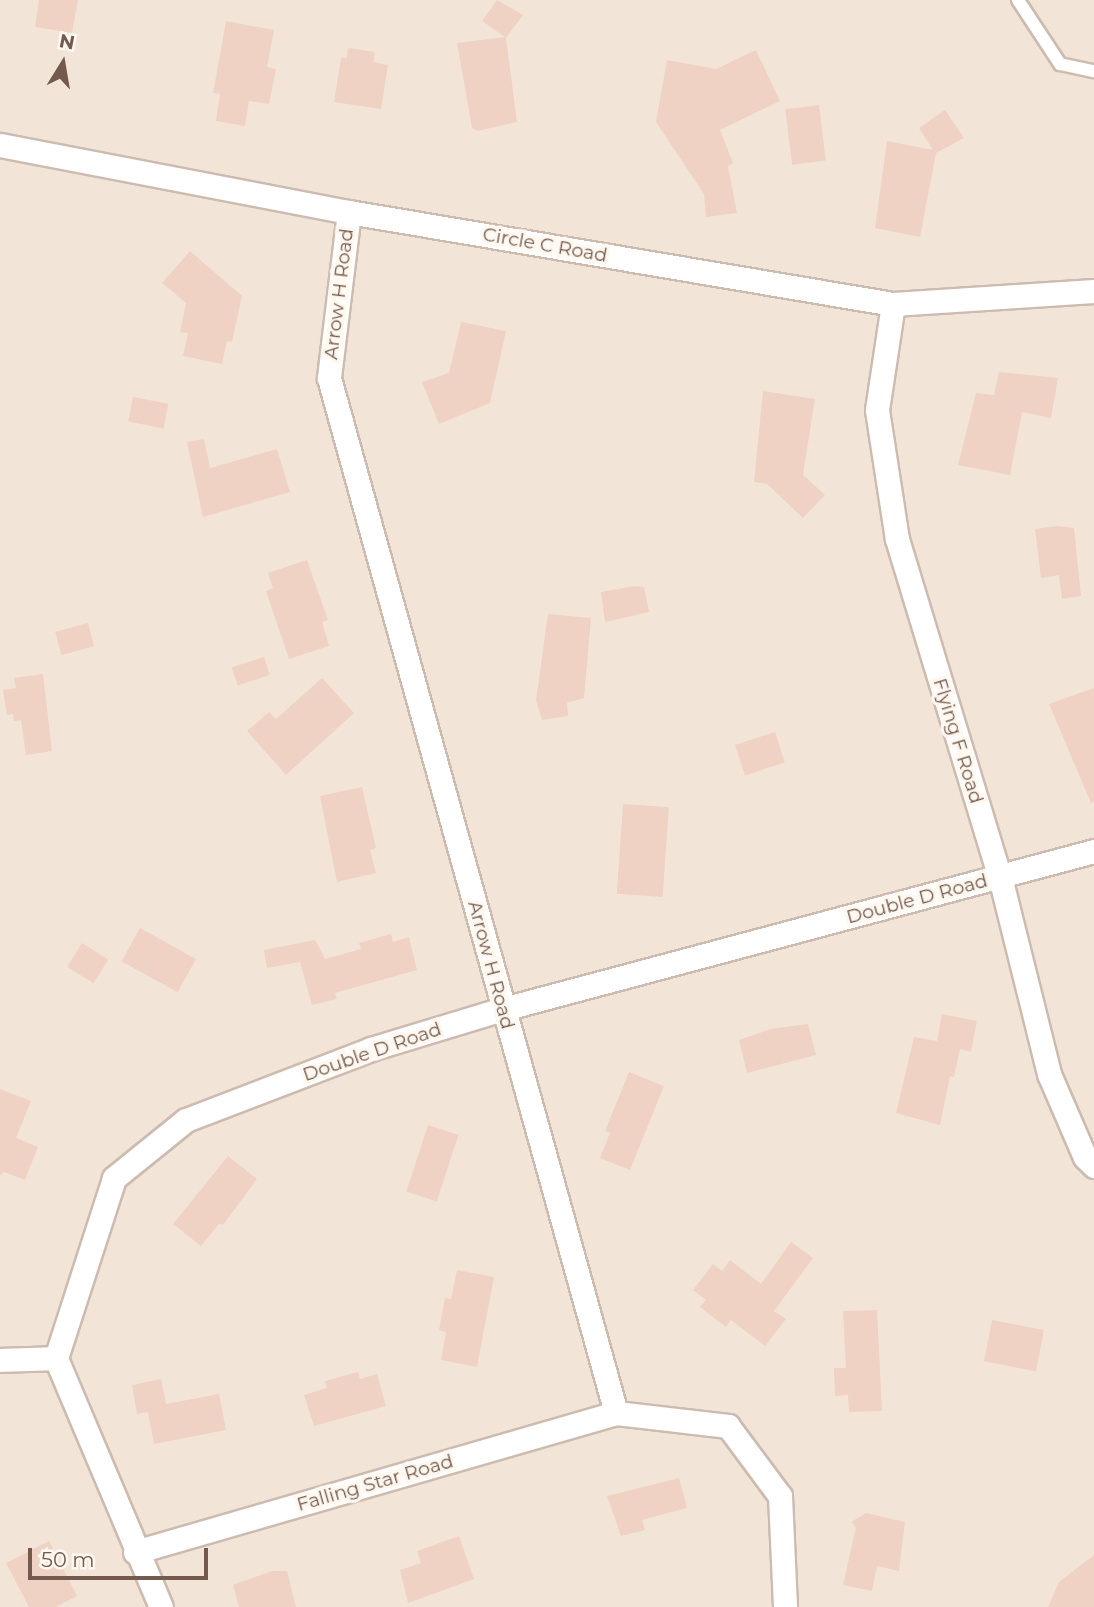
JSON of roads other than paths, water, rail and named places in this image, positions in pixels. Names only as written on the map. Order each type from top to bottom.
[{"type":"street","name":"Circle C Road","points":[[0,145],[349,212],[893,304],[1094,290]]},
{"type":"street","name":"Arrow H Road","points":[[349,212],[329,378],[616,1413]]},
{"type":"street","name":"Flying F Road","points":[[893,304],[877,410],[897,539],[1000,877],[1049,1074],[1085,1157],[1094,1166]]},
{"type":"street","name":"Double D Road","points":[[56,1359],[114,1178],[177,1127],[371,1049],[503,1009],[1094,850]]},
{"type":"street","points":[[0,1360],[56,1359],[135,1552],[161,1607]]},
{"type":"street","points":[[616,1413],[728,1426],[780,1496],[785,1607]]},
{"type":"street","name":"Falling Star Road","points":[[135,1552],[616,1413]]},
{"type":"lane","points":[[1018,0],[1060,64],[1094,71]]}]
